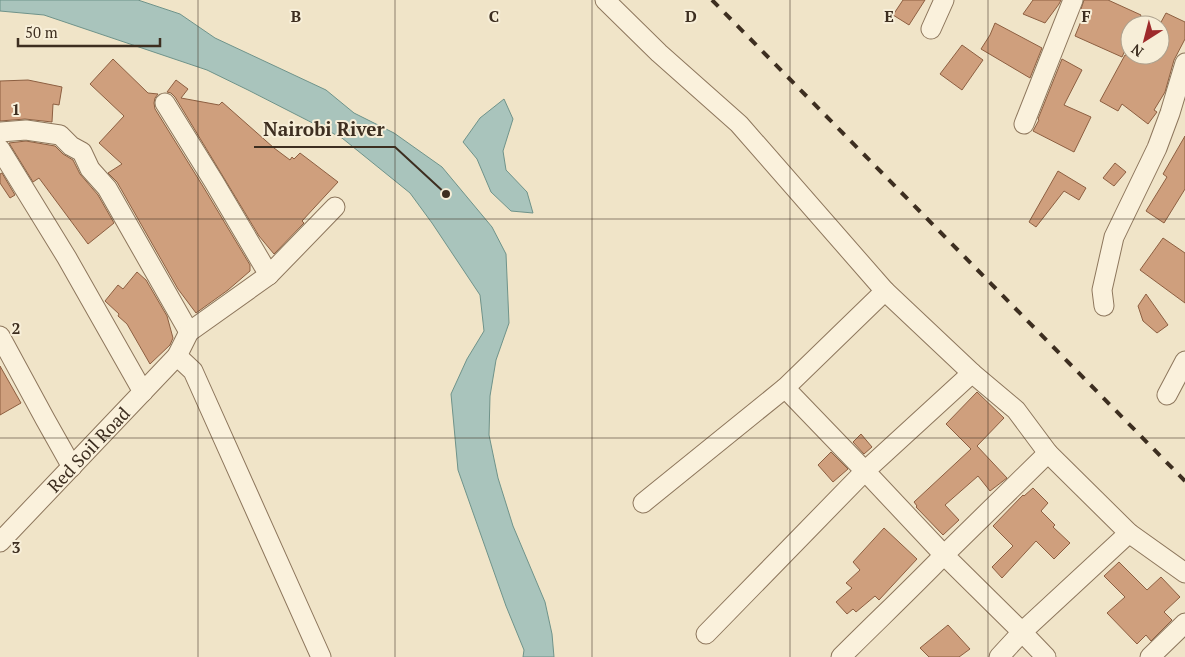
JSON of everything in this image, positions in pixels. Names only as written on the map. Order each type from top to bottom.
[{"type":"street","points":[[605,0],[739,124],[885,291],[972,373],[1016,410],[1048,453],[1128,533],[1185,573]]},
{"type":"street","points":[[932,29],[944,0]]},
{"type":"street","points":[[1024,124],[1072,0]]},
{"type":"street","points":[[1104,306],[1102,290],[1114,237],[1157,148],[1185,63]]},
{"type":"street","points":[[165,103],[269,275]]},
{"type":"street","points":[[0,132],[26,130],[60,135],[71,146],[82,152],[90,169],[107,188],[190,332],[269,275],[335,207]]},
{"type":"street","points":[[0,149],[67,258],[143,392]]},
{"type":"street","points":[[643,503],[785,388],[885,291]]},
{"type":"street","name":"Red Soil Road","points":[[0,542],[177,356],[190,332]]},
{"type":"street","points":[[0,336],[72,467]]},
{"type":"street","points":[[177,356],[192,371],[321,657]]},
{"type":"street","points":[[1167,395],[1185,361]]},
{"type":"street","points":[[706,634],[865,471],[972,373]]},
{"type":"street","points":[[785,388],[944,555],[1046,657]]},
{"type":"street","points":[[841,657],[1048,453]]},
{"type":"street","points":[[999,657],[1022,632],[1128,533]]},
{"type":"street","points":[[1150,657],[1185,623]]},
{"type":"water","points":[[0,0],[138,0],[180,14],[215,38],[326,90],[354,113],[394,133],[442,167],[492,227],[506,254],[509,323],[496,360],[490,396],[489,435],[498,478],[513,526],[545,602],[552,634],[554,657],[523,657],[524,650],[506,606],[458,470],[451,394],[467,359],[484,331],[480,295],[410,193],[342,138],[207,70],[44,15],[0,11]]},
{"type":"water","points":[[504,99],[513,119],[503,151],[506,170],[527,192],[533,213],[511,211],[491,192],[477,159],[463,142],[480,118]]},
{"type":"building","points":[[903,0],[925,0],[909,25],[893,15]]},
{"type":"building","points":[[1033,0],[1061,0],[1045,23],[1023,14]]},
{"type":"building","points":[[1084,0],[1108,0],[1141,15],[1120,15],[1120,56],[1075,36],[1084,14],[1080,12]]},
{"type":"building","points":[[1166,13],[1185,22],[1185,39],[1174,60],[1165,92],[1154,110],[1157,112],[1148,124],[1122,104],[1118,111],[1100,101],[1120,64],[1170,65],[1170,15],[1165,15]]},
{"type":"building","points":[[995,23],[1042,48],[1030,78],[981,49]]},
{"type":"building","points":[[962,45],[983,60],[962,90],[940,74]]},
{"type":"building","points":[[113,59],[148,93],[158,94],[154,103],[155,109],[250,265],[250,271],[196,313],[178,289],[117,182],[108,173],[122,164],[99,143],[124,116],[90,84]]},
{"type":"building","points":[[1062,59],[1082,70],[1064,105],[1091,117],[1074,152],[1033,131]]},
{"type":"building","points":[[28,80],[62,87],[59,105],[53,104],[52,122],[25,119],[0,121],[0,81]]},
{"type":"building","points":[[176,80],[188,89],[181,98],[219,105],[222,102],[290,160],[300,153],[338,182],[302,221],[304,223],[274,254],[259,236],[175,97],[167,92]]},
{"type":"building","points":[[1185,136],[1185,189],[1164,223],[1146,211],[1167,177],[1163,174]]},
{"type":"building","points":[[26,141],[55,146],[73,160],[80,174],[98,195],[114,223],[88,244],[39,178],[33,182],[9,143]]},
{"type":"building","points":[[1115,163],[1126,172],[1114,186],[1103,178]]},
{"type":"building","points":[[1058,171],[1086,188],[1079,200],[1064,191],[1036,227],[1029,222]]},
{"type":"building","points":[[2,173],[15,195],[10,198],[0,183],[0,174]]},
{"type":"building","points":[[1163,238],[1185,253],[1185,303],[1140,270]]},
{"type":"building","points":[[137,272],[146,280],[167,316],[173,338],[170,345],[150,364],[127,324],[105,301],[118,285],[123,289]]},
{"type":"building","points":[[1146,294],[1168,325],[1157,333],[1143,321],[1138,306]]},
{"type":"building","points":[[0,366],[21,403],[0,415]]},
{"type":"building","points":[[977,392],[1004,418],[977,446],[1007,478],[990,491],[978,476],[945,505],[959,520],[943,535],[916,507],[914,502],[971,449],[946,424]]},
{"type":"building","points":[[861,434],[872,447],[864,454],[853,442]]},
{"type":"building","points":[[831,452],[848,469],[833,482],[818,465]]},
{"type":"building","points":[[1033,488],[1048,503],[1041,511],[1055,525],[1053,527],[1070,543],[1054,559],[1036,541],[1002,578],[992,567],[1013,546],[993,526],[1023,495]]},
{"type":"building","points":[[884,528],[917,559],[879,600],[875,596],[856,612],[853,609],[847,614],[836,602],[852,588],[846,583],[860,570],[853,562]]},
{"type":"building","points":[[1119,562],[1147,590],[1161,577],[1180,597],[1164,612],[1172,620],[1151,641],[1146,635],[1137,644],[1107,613],[1125,597],[1104,576]]},
{"type":"building","points":[[948,625],[970,649],[959,657],[929,657],[920,648]]},
{"type":"railway","points":[[712,0],[1185,481]]},
{"type":"place","name":"Nairobi River","points":[[446,194]]}]
